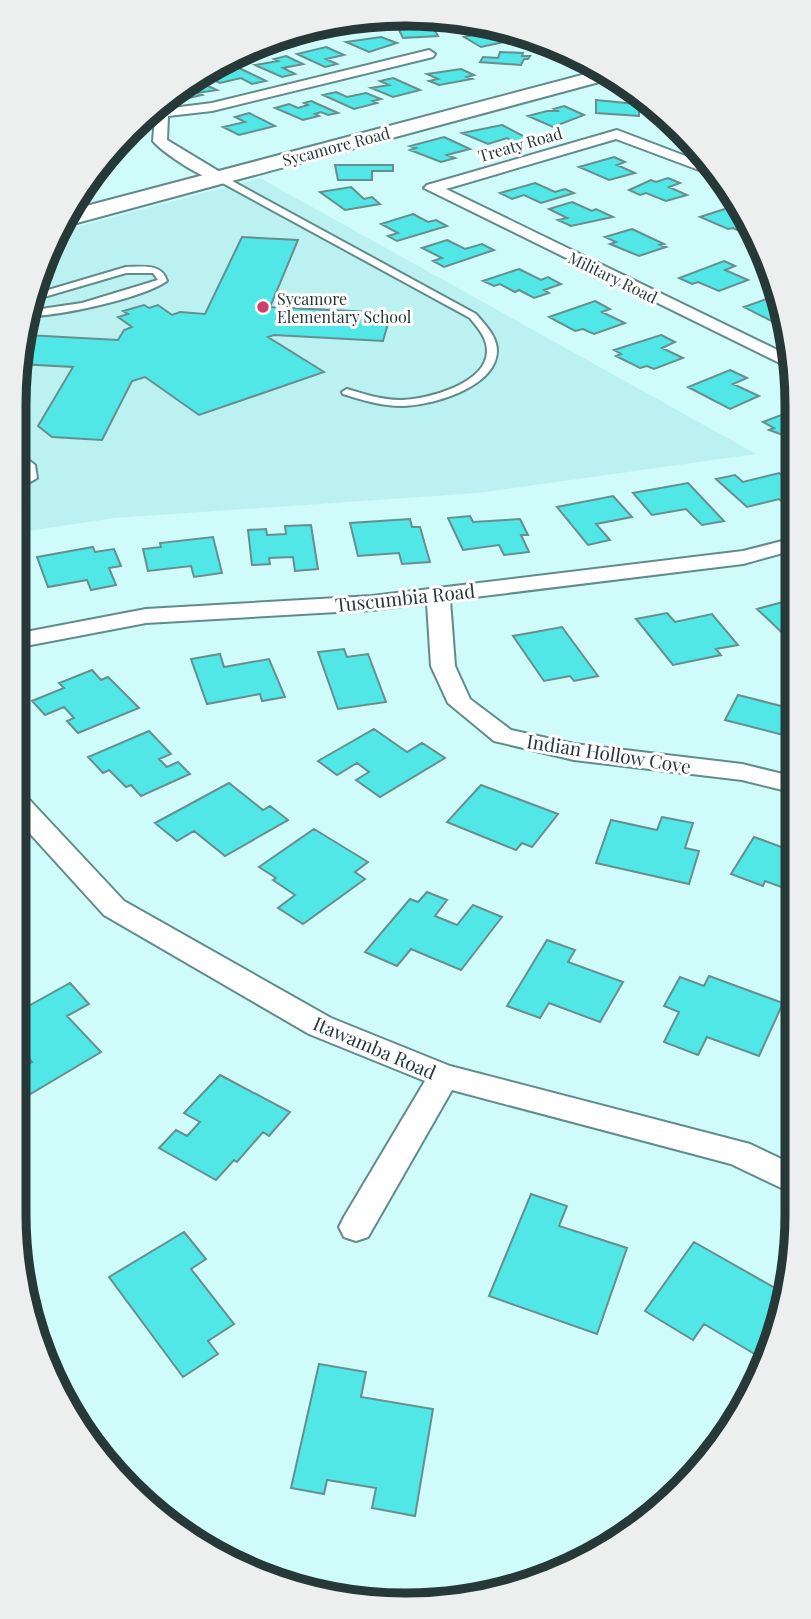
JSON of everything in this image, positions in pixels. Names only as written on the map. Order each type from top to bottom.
[{"type":"street","points":[[171,108],[223,104],[429,54]]},
{"type":"street","name":"Sycamore Road","points":[[78,215],[212,173],[580,69]]},
{"type":"street","name":"Sycamore Road","points":[[87,200],[212,173],[595,77]]},
{"type":"street","points":[[159,117],[160,141],[212,173]]},
{"type":"street","name":"Treaty Road","points":[[432,188],[617,134],[700,167]]},
{"type":"street","name":"Military Road","points":[[432,188],[782,359]]},
{"type":"street","name":"Tuscumbia Road","points":[[26,639],[146,616],[372,603],[744,558],[785,547]]},
{"type":"street","name":"Indian Hollow Cove","points":[[438,595],[443,666],[460,703],[503,736],[574,752],[742,772],[785,783]]},
{"type":"street","name":"Itawamba Road","points":[[26,812],[114,908],[320,1026],[444,1076],[739,1153],[785,1176]]},
{"type":"street","points":[[356,1227],[444,1076]]},
{"type":"lane","points":[[212,173],[473,316],[487,329],[493,341],[491,364],[477,377],[444,394],[405,403],[378,401],[347,392]]},
{"type":"lane","points":[[38,313],[66,311],[163,281],[162,276],[155,270],[126,270],[43,294]]},
{"type":"lane","points":[[26,463],[31,467],[32,478],[26,482]]},
{"type":"shaded area","name":"Sycamore Elementary School","points":[[260,178],[756,454],[478,493],[114,518],[26,531],[26,406],[29,356],[46,284],[70,229]]},
{"type":"building","points":[[426,27],[444,29],[434,29],[438,36],[403,38],[399,30]]},
{"type":"building","points":[[478,34],[509,41],[481,47],[464,37]]},
{"type":"building","points":[[381,37],[397,43],[369,52],[346,42]]},
{"type":"building","points":[[326,47],[344,55],[326,59],[337,64],[325,67],[297,54]]},
{"type":"building","points":[[500,52],[530,56],[524,59],[521,65],[480,62],[483,57],[498,58]]},
{"type":"building","points":[[286,56],[303,64],[283,68],[295,74],[282,77],[255,65],[278,61],[274,59]]},
{"type":"building","points":[[239,68],[266,81],[252,84],[241,78],[220,83],[212,79]]},
{"type":"building","points":[[461,69],[474,75],[467,77],[472,79],[439,85],[429,81],[438,79],[427,74]]},
{"type":"building","points":[[393,78],[420,90],[393,97],[371,88],[389,85],[380,81]]},
{"type":"building","points":[[204,84],[217,90],[197,93],[202,95],[186,97]]},
{"type":"building","points":[[336,92],[347,97],[366,93],[381,99],[373,101],[377,103],[354,109],[323,95]]},
{"type":"building","points":[[596,100],[634,104],[643,111],[639,110],[639,116],[596,113]]},
{"type":"building","points":[[311,101],[338,113],[328,115],[321,112],[315,114],[319,116],[303,120],[275,108],[289,104],[298,108]]},
{"type":"building","points":[[564,106],[584,115],[553,127],[528,116],[559,111],[554,109]]},
{"type":"building","points":[[249,113],[275,126],[239,135],[223,127],[245,122],[235,117]]},
{"type":"building","points":[[502,125],[527,138],[514,142],[507,138],[488,144],[462,133]]},
{"type":"building","points":[[444,137],[470,149],[447,155],[455,158],[441,162],[410,150],[416,148],[410,146]]},
{"type":"building","points":[[614,157],[625,162],[617,165],[635,173],[609,180],[579,167]]},
{"type":"building","points":[[335,165],[393,165],[393,171],[372,171],[372,180],[338,180]]},
{"type":"building","points":[[668,178],[680,183],[669,187],[687,195],[666,201],[629,190],[651,180],[656,182]]},
{"type":"building","points":[[535,183],[555,192],[565,189],[574,193],[541,203],[524,195],[512,199],[500,193]]},
{"type":"building","points":[[351,187],[364,199],[372,197],[380,204],[345,210],[320,192]]},
{"type":"building","points":[[572,202],[613,217],[571,226],[558,220],[567,218],[549,209]]},
{"type":"building","points":[[729,208],[743,232],[728,229],[700,217]]},
{"type":"building","points":[[413,214],[428,222],[436,220],[447,226],[397,241],[388,236],[398,233],[381,224]]},
{"type":"building","points":[[632,229],[666,247],[639,256],[610,244],[616,242],[605,237]]},
{"type":"building","points":[[242,237],[298,240],[270,307],[391,313],[383,341],[274,335],[268,337],[324,372],[199,415],[145,377],[132,381],[102,440],[52,437],[38,426],[73,367],[28,365],[33,335],[118,340],[124,330],[132,327],[118,317],[128,314],[123,311],[144,305],[149,308],[158,305],[172,315],[180,312],[205,314]]},
{"type":"building","points":[[447,240],[465,249],[482,244],[494,250],[444,267],[433,261],[442,258],[422,248]]},
{"type":"building","points":[[724,261],[735,266],[725,270],[748,280],[719,291],[679,278]]},
{"type":"building","points":[[519,269],[541,280],[548,277],[561,284],[544,290],[549,293],[534,298],[519,290],[515,292],[500,284],[494,286],[483,281]]},
{"type":"building","points":[[769,298],[775,323],[744,307]]},
{"type":"building","points":[[595,301],[610,309],[602,312],[625,323],[594,334],[583,329],[575,331],[549,317]]},
{"type":"building","points":[[661,335],[675,342],[662,348],[683,358],[654,369],[647,366],[640,368],[616,356],[621,354],[614,350]]},
{"type":"building","points":[[730,370],[747,378],[733,384],[759,396],[730,409],[688,387]]},
{"type":"building","points":[[781,415],[785,417],[785,436],[769,430],[774,428],[763,422]]},
{"type":"building","points":[[779,473],[785,478],[785,504],[779,499],[747,507],[716,479],[735,475],[743,482]]},
{"type":"building","points":[[688,483],[724,521],[702,525],[686,509],[652,515],[633,493]]},
{"type":"building","points":[[613,496],[632,517],[596,524],[610,540],[588,545],[557,507]]},
{"type":"building","points":[[470,516],[473,522],[520,519],[528,535],[521,535],[529,552],[504,555],[499,545],[463,550],[448,518]]},
{"type":"building","points":[[410,519],[412,527],[420,527],[430,562],[402,564],[399,553],[358,556],[350,523]]},
{"type":"building","points":[[311,525],[318,569],[295,571],[293,557],[269,558],[270,564],[252,565],[248,530],[266,529],[267,535],[286,534],[285,526]]},
{"type":"building","points":[[213,537],[222,573],[194,577],[191,566],[148,571],[143,549],[161,547],[160,543]]},
{"type":"building","points":[[93,547],[95,552],[114,549],[121,566],[109,568],[116,585],[91,590],[87,580],[48,587],[37,557]]},
{"type":"building","points":[[785,601],[785,635],[757,609]]},
{"type":"building","points":[[667,613],[675,622],[712,614],[738,645],[716,649],[721,655],[673,665],[636,619]]},
{"type":"building","points":[[562,627],[598,676],[574,681],[570,676],[544,681],[513,636]]},
{"type":"building","points":[[344,649],[347,657],[368,654],[386,702],[338,709],[318,652]]},
{"type":"building","points":[[220,654],[224,667],[269,659],[285,697],[262,701],[260,694],[207,704],[191,659]]},
{"type":"building","points":[[92,670],[101,680],[108,677],[139,708],[78,733],[67,721],[74,718],[64,707],[45,715],[32,701],[64,688],[59,683]]},
{"type":"building","points":[[738,695],[781,706],[785,698],[785,735],[725,720]]},
{"type":"building","points":[[374,729],[407,752],[422,743],[445,758],[380,797],[356,780],[369,772],[357,763],[337,775],[318,761]]},
{"type":"building","points":[[149,731],[171,754],[159,759],[167,767],[178,762],[190,774],[141,796],[131,785],[126,787],[109,770],[103,773],[88,757]]},
{"type":"building","points":[[229,783],[263,810],[270,806],[288,820],[225,856],[194,831],[177,841],[155,823]]},
{"type":"building","points":[[481,785],[558,814],[532,847],[522,843],[516,850],[447,822]]},
{"type":"building","points":[[662,817],[693,823],[685,848],[699,851],[689,884],[596,863],[611,820],[657,830]]},
{"type":"building","points":[[314,829],[368,862],[355,872],[365,879],[303,924],[278,908],[295,895],[259,867]]},
{"type":"building","points":[[754,837],[785,848],[785,888],[765,881],[763,886],[731,874]]},
{"type":"building","points":[[427,892],[447,900],[435,916],[457,925],[473,905],[502,917],[461,970],[411,949],[397,966],[365,952],[410,899],[418,902]]},
{"type":"building","points":[[547,940],[575,950],[568,962],[623,982],[600,1022],[549,1003],[540,1018],[507,1006]]},
{"type":"building","points":[[709,976],[783,1003],[759,1056],[707,1037],[698,1055],[664,1042],[679,1012],[664,1006],[680,977],[704,986]]},
{"type":"building","points":[[70,983],[89,1004],[67,1016],[101,1052],[26,1097],[26,1065],[32,1062],[26,1055],[26,1007]]},
{"type":"building","points":[[220,1075],[290,1112],[269,1136],[263,1132],[237,1162],[234,1160],[216,1180],[159,1148],[176,1130],[187,1136],[200,1122],[184,1113]]},
{"type":"building","points":[[531,1194],[567,1206],[559,1226],[627,1248],[597,1334],[489,1296]]},
{"type":"building","points":[[184,1232],[206,1259],[191,1269],[234,1324],[208,1341],[218,1354],[183,1377],[109,1277]]},
{"type":"building","points":[[694,1242],[777,1289],[757,1356],[704,1324],[693,1340],[645,1311]]},
{"type":"building","points":[[319,1364],[366,1372],[361,1397],[433,1409],[415,1516],[372,1508],[376,1488],[327,1480],[324,1494],[291,1488]]},
{"type":"place","name":"Sycamore Elementary School","points":[[263,307]]}]
